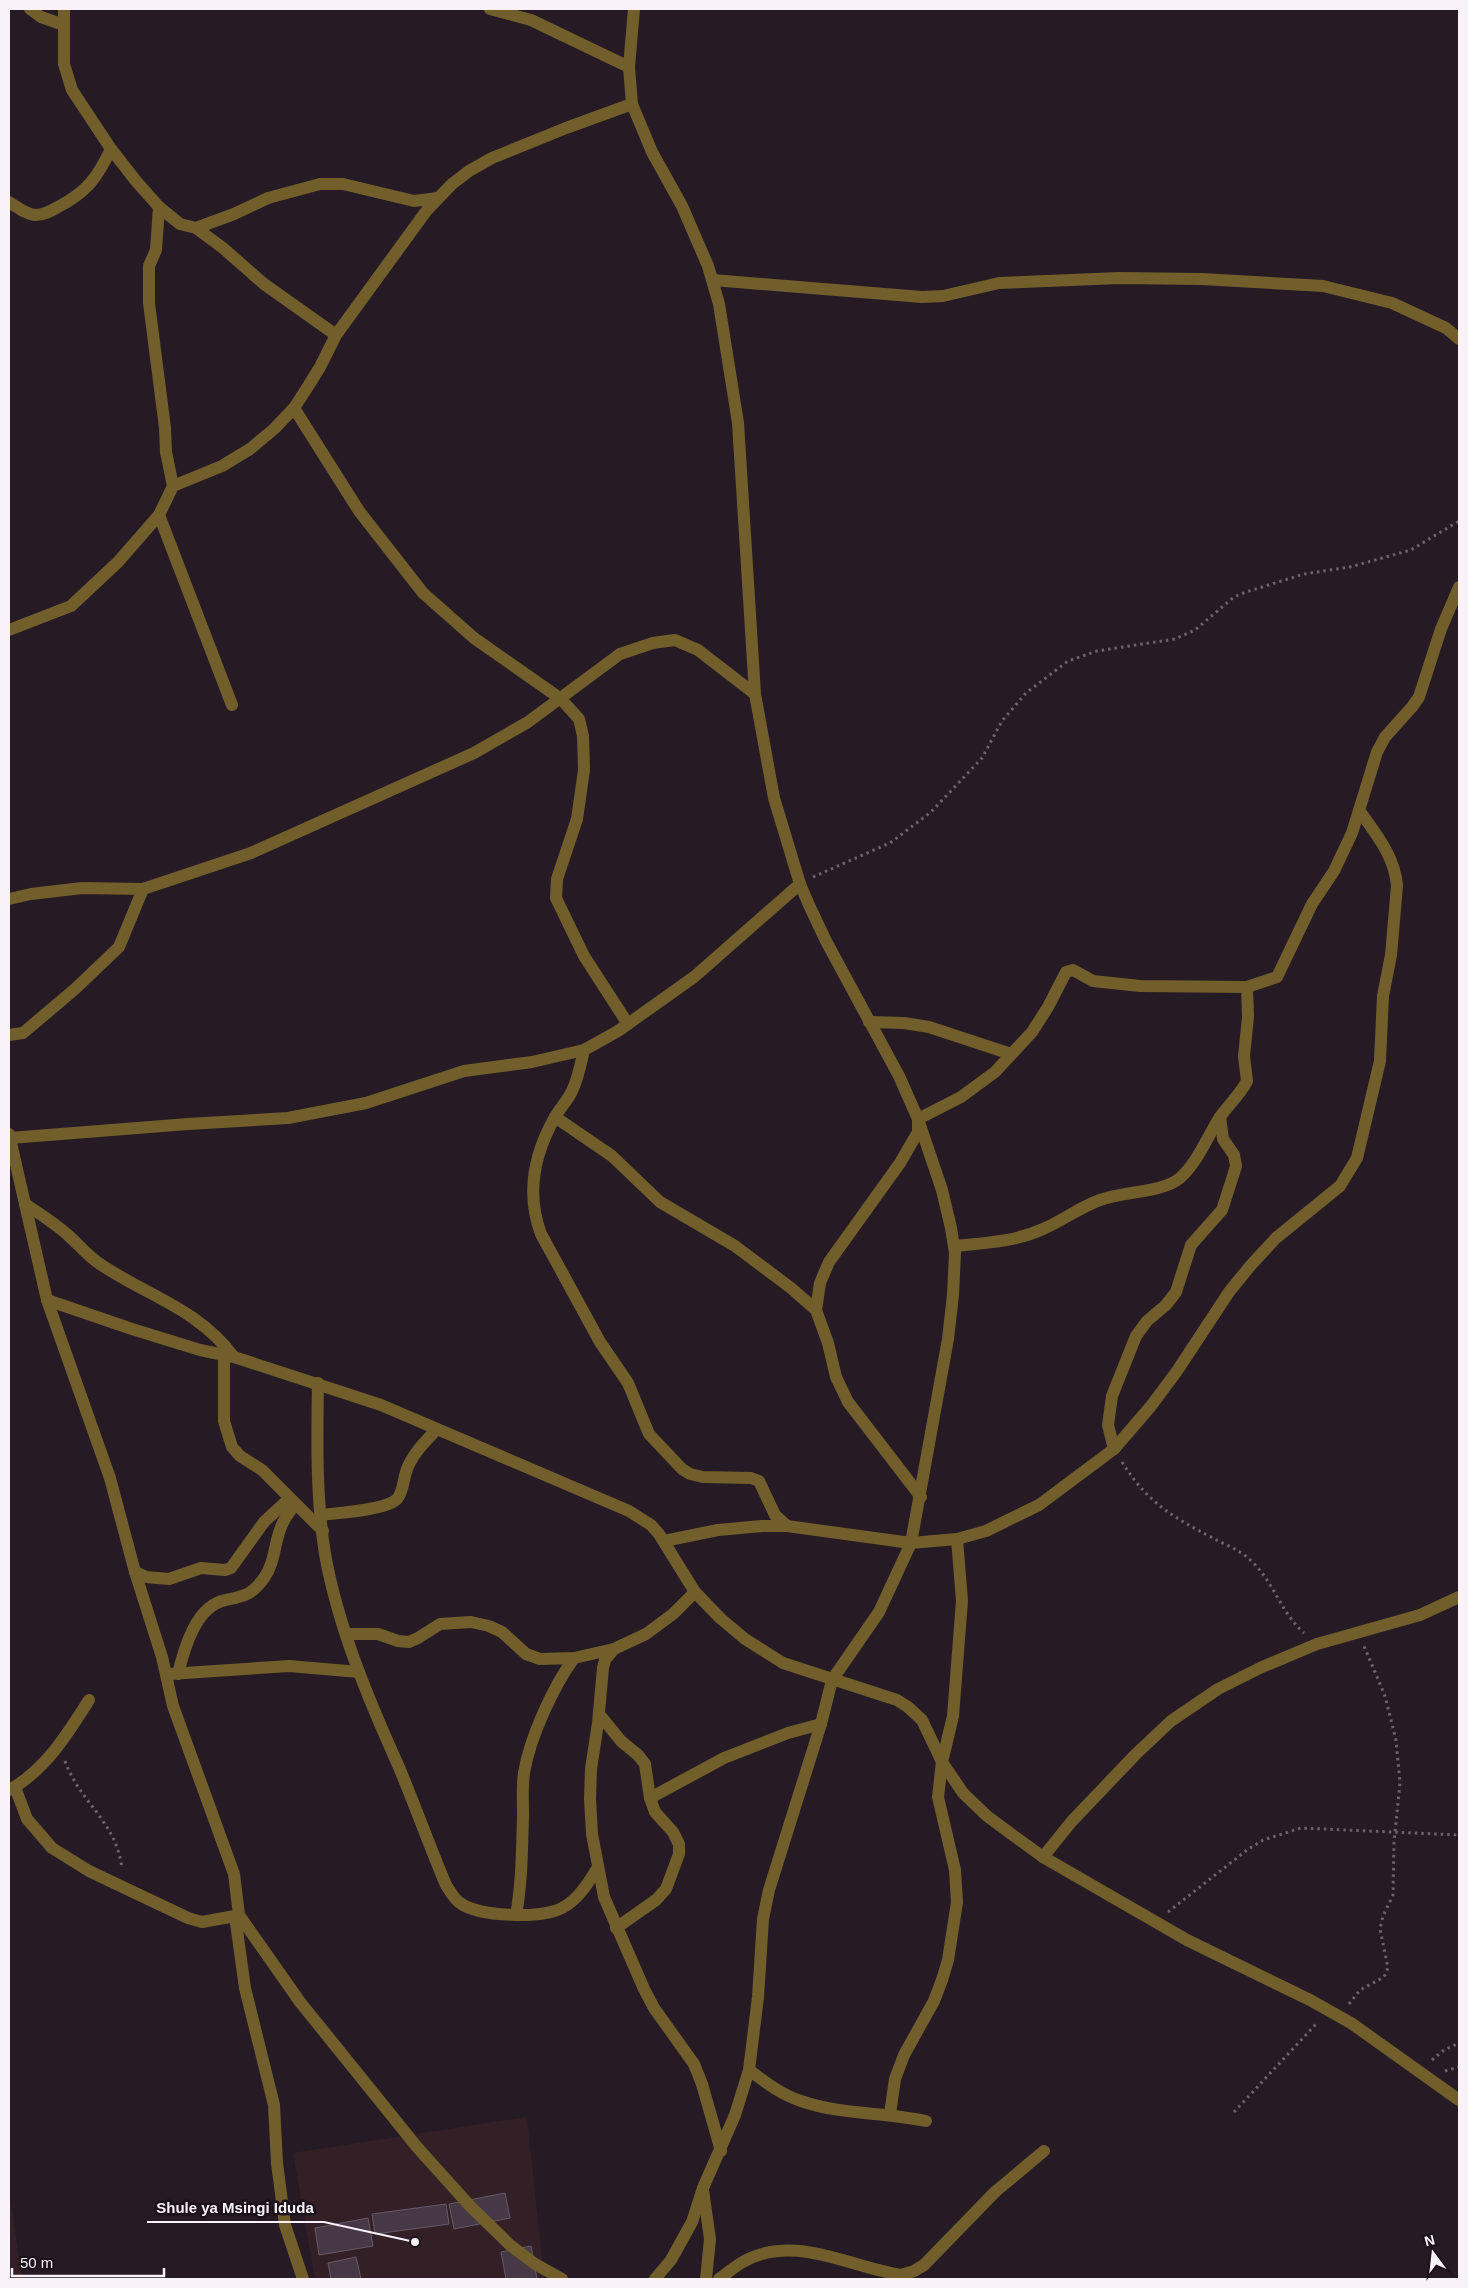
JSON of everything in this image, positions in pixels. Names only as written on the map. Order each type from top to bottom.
[{"type":"street","points":[[30,9],[41,17],[64,25]]},
{"type":"street","points":[[64,9],[64,64],[72,90],[111,149],[159,207],[180,224],[196,228],[223,248],[264,284],[336,335]]},
{"type":"street","points":[[490,9],[531,20],[629,67]]},
{"type":"street","points":[[634,9],[629,67],[632,104],[656,159],[682,206],[713,280],[738,424],[755,694],[774,798],[800,884],[826,941],[899,1076],[918,1119],[942,1190],[954,1246],[953,1295],[948,1339],[921,1498],[911,1543],[879,1612],[832,1680],[821,1724],[769,1890],[763,1919],[758,1997],[748,2070],[735,2115],[721,2151],[703,2188],[692,2222],[672,2260],[656,2279]]},
{"type":"street","points":[[173,486],[222,466],[250,449],[274,429],[294,408],[320,367],[336,335],[438,198],[469,171],[492,158],[632,104]]},
{"type":"street","points":[[9,202],[30,214],[36,215],[44,214],[74,199],[99,174],[111,149]]},
{"type":"street","points":[[196,228],[234,214],[268,198],[320,184],[343,184],[414,201],[438,198]]},
{"type":"street","points":[[9,630],[71,606],[118,562],[159,515],[173,486],[166,452],[165,428],[149,304],[149,266],[156,250],[159,207]]},
{"type":"street","points":[[713,280],[922,297],[943,296],[999,283],[1119,278],[1202,279],[1323,286],[1392,304],[1446,328],[1459,339]]},
{"type":"street","points":[[294,408],[359,511],[422,593],[474,638],[561,699],[576,714],[581,726],[584,770],[577,819],[557,879],[556,898],[584,956],[628,1024]]},
{"type":"street","points":[[159,515],[232,705]]},
{"type":"street","points":[[918,1119],[972,1090],[995,1072],[1032,1032],[1048,1007],[1064,973],[1068,970],[1072,970],[1093,981],[1122,984],[1215,988],[1247,987],[1274,979],[1281,971],[1312,904],[1345,851],[1377,752],[1385,737],[1419,697],[1441,630],[1459,587]]},
{"type":"street","points":[[9,899],[31,894],[82,888],[143,889],[251,853],[474,753],[528,722],[620,654],[665,640],[675,640],[698,650],[755,694]]},
{"type":"street","points":[[664,1541],[742,1527],[787,1526],[911,1543],[957,1539],[986,1531],[1039,1505],[1114,1449],[1157,1399],[1229,1292],[1250,1265],[1276,1238],[1340,1186],[1356,1158],[1380,1061],[1383,996],[1391,955],[1397,886],[1397,876],[1386,848],[1359,810]]},
{"type":"street","points":[[562,2279],[535,2264],[510,2245],[470,2206],[417,2147],[300,2002],[238,1915],[234,1874],[173,1706],[172,1674],[135,1572],[110,1478],[47,1300],[9,1136],[288,1118],[366,1104],[464,1070],[532,1062],[584,1050],[628,1024],[694,977],[800,884]]},
{"type":"street","points":[[9,1036],[23,1032],[36,1022],[119,947],[143,889]]},
{"type":"street","points":[[954,1246],[998,1241],[1029,1234],[1100,1200],[1173,1183],[1190,1168],[1220,1117],[1248,1080],[1244,1056],[1248,1017],[1247,987]]},
{"type":"street","points":[[869,1022],[904,1023],[929,1027],[1011,1054]]},
{"type":"street","points":[[584,1050],[572,1090],[555,1118],[536,1160],[533,1180],[534,1216],[544,1240],[600,1342],[628,1383],[649,1434],[682,1469],[690,1474],[703,1477],[751,1478],[759,1482],[775,1515],[787,1526]]},
{"type":"street","points":[[1114,1449],[1108,1425],[1112,1396],[1136,1336],[1147,1320],[1166,1304],[1176,1292],[1191,1245],[1222,1210],[1233,1176],[1236,1166],[1234,1155],[1222,1140],[1220,1117]]},
{"type":"street","points":[[555,1118],[612,1156],[660,1202],[736,1246],[791,1288],[816,1310]]},
{"type":"street","points":[[918,1119],[918,1132],[900,1164],[829,1262],[820,1283],[816,1310],[828,1344],[836,1377],[848,1402],[921,1498]]},
{"type":"street","points":[[26,1204],[68,1235],[98,1263],[180,1308],[204,1324],[220,1339],[230,1356],[223,1381],[224,1421],[232,1447],[240,1456],[262,1470],[323,1531]]},
{"type":"street","points":[[47,1300],[132,1329],[318,1383],[390,1409],[629,1511],[651,1525],[664,1541],[695,1592],[720,1618],[745,1638],[783,1663],[897,1700],[908,1707],[922,1720],[942,1762],[963,1793],[986,1816],[1043,1857],[1187,1940],[1342,2018],[1459,2100]]},
{"type":"street","points":[[318,1383],[317,1460],[321,1516],[331,1579],[359,1672],[446,1885],[459,1903],[475,1910],[516,1915],[546,1914],[564,1908],[578,1896],[598,1867]]},
{"type":"street","points":[[321,1516],[365,1509],[392,1502],[402,1492],[406,1470],[416,1453],[438,1429]]},
{"type":"street","points":[[135,1572],[146,1577],[169,1579],[201,1568],[225,1570],[231,1568],[264,1522],[292,1502]]},
{"type":"street","points":[[172,1674],[203,1614],[217,1603],[244,1597],[264,1579],[274,1558],[281,1526],[292,1502]]},
{"type":"street","points":[[890,2114],[895,2079],[904,2055],[934,2001],[942,1980],[958,1902],[955,1870],[938,1797],[942,1762],[953,1716],[962,1601],[957,1539]]},
{"type":"street","points":[[347,1634],[378,1634],[398,1641],[409,1642],[440,1624],[471,1622],[489,1626],[502,1632],[526,1654],[540,1659],[574,1658],[614,1649],[646,1634],[660,1625],[695,1592]]},
{"type":"street","points":[[1043,1857],[1072,1821],[1136,1754],[1171,1721],[1218,1689],[1262,1667],[1317,1644],[1420,1614],[1459,1597]]},
{"type":"street","points":[[614,1649],[605,1660],[603,1668],[591,1769],[592,1834],[604,1897],[616,1928],[654,2008],[694,2064],[721,2151]]},
{"type":"street","points":[[516,1915],[522,1881],[524,1775],[528,1755],[551,1696],[561,1675],[574,1658]]},
{"type":"street","points":[[172,1674],[289,1666],[359,1672]]},
{"type":"street","points":[[89,1700],[62,1740],[32,1774],[12,1789],[27,1819],[52,1848],[89,1871],[188,1918],[202,1922],[235,1916],[245,1988],[274,2105],[276,2163],[285,2225],[303,2279]]},
{"type":"street","points":[[599,1714],[621,1741],[638,1755],[645,1764],[650,1798],[655,1812],[673,1832],[678,1844],[678,1854],[666,1889],[656,1900],[616,1928]]},
{"type":"street","points":[[650,1798],[724,1758],[788,1733],[821,1724]]},
{"type":"street","points":[[748,2070],[780,2092],[801,2101],[827,2108],[890,2114],[926,2121]]},
{"type":"street","points":[[719,2279],[740,2264],[756,2256],[772,2251],[786,2250],[820,2254],[901,2275],[914,2272],[995,2192],[1044,2151]]},
{"type":"street","points":[[703,2188],[710,2227],[710,2259],[706,2279]]},
{"type":"path","points":[[800,884],[890,843],[931,812],[982,758],[1002,721],[1026,694],[1068,661],[1098,651],[1175,639],[1195,630],[1234,597],[1246,592],[1304,574],[1350,567],[1411,550],[1459,521]]},
{"type":"path","points":[[1114,1449],[1139,1486],[1154,1503],[1246,1556],[1263,1572],[1292,1623],[1317,1644]]},
{"type":"path","points":[[1342,2018],[1349,2003],[1360,1990],[1384,1977],[1388,1968],[1380,1930],[1383,1916],[1393,1895],[1395,1832],[1400,1783],[1396,1740],[1385,1696],[1357,1633]]},
{"type":"path","points":[[62,1740],[64,1758],[70,1775],[109,1828],[117,1845],[124,1887]]},
{"type":"path","points":[[1156,1922],[1247,1850],[1263,1840],[1301,1828],[1459,1835]]},
{"type":"path","points":[[1234,2112],[1328,2010]]},
{"type":"path","points":[[1423,2073],[1437,2055],[1459,2043]]},
{"type":"shaded area","points":[[527,2117],[544,2279],[315,2279],[293,2153]]},
{"type":"shaded area","points":[[9,2190],[22,2279],[9,2279]]},
{"type":"building","points":[[505,2193],[510,2218],[454,2229],[449,2204]]},
{"type":"building","points":[[446,2204],[449,2224],[375,2234],[372,2214]]},
{"type":"building","points":[[368,2218],[373,2246],[319,2255],[315,2228]]},
{"type":"building","points":[[531,2246],[537,2279],[506,2279],[501,2252]]},
{"type":"building","points":[[356,2257],[361,2279],[331,2279],[328,2263]]},
{"type":"place","name":"Shule ya Msingi Iduda","points":[[415,2242]]}]
